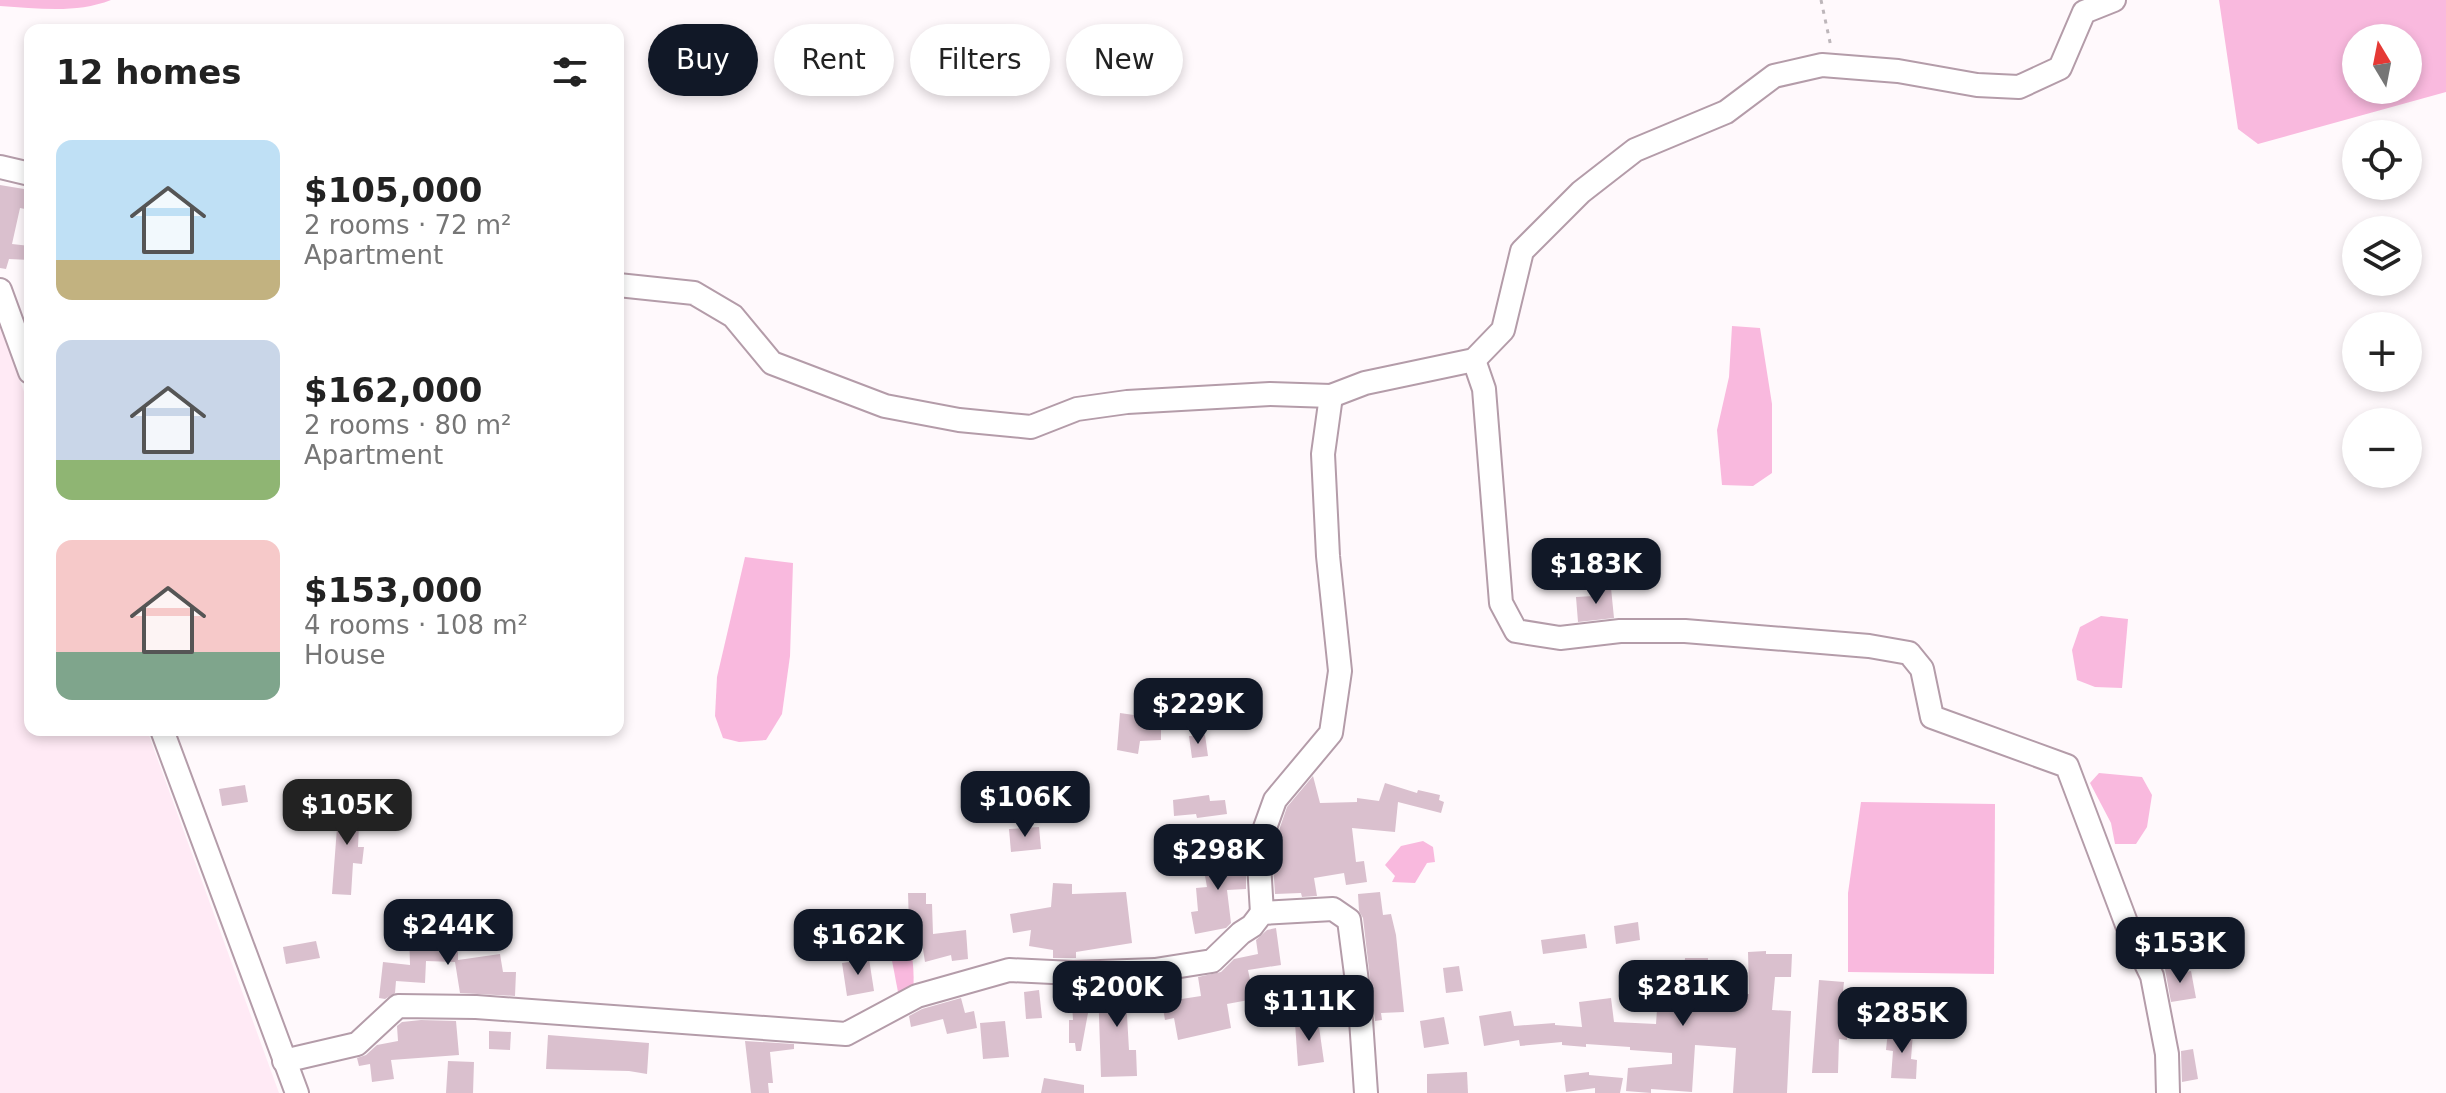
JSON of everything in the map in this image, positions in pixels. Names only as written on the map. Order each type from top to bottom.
[{"type":"street","points":[[624,286],[694,293],[733,316],[772,363],[885,406],[959,420],[1031,427],[1077,409],[1127,402],[1270,394],[1331,396],[1365,383],[1474,360],[1503,330],[1522,251],[1581,192],[1635,150],[1726,112],[1774,76],[1822,65],[1898,71],[1977,85],[2019,87],[2060,68],[2084,12],[2114,0]]},
{"type":"street","points":[[0,167],[24,173]]},
{"type":"street","points":[[0,290],[24,356]]},
{"type":"street","points":[[1474,360],[1484,389],[1501,603],[1516,631],[1560,638],[1620,631],[1685,631],[1869,646],[1909,653],[1922,669],[1932,717],[2067,766],[2127,925],[2152,976],[2167,1054],[2168,1093]]},
{"type":"street","points":[[284,1061],[357,1044],[398,1006],[476,1007],[846,1034],[917,996],[1009,970],[1073,973],[1155,970],[1212,961],[1252,926],[1262,913],[1259,863],[1262,836],[1275,800],[1331,733],[1340,671],[1328,556],[1323,454],[1331,396]]},
{"type":"street","points":[[164,736],[297,1093]]},
{"type":"street","points":[[1262,913],[1333,909],[1349,920],[1360,1005],[1366,1093]]},
{"type":"path","points":[[1821,0],[1833,66]]},
{"type":"shaded area","points":[[0,0],[111,0],[84,7],[56,9],[0,6]]},
{"type":"shaded area","points":[[2219,0],[2446,0],[2446,92],[2422,99],[2422,24],[2342,24],[2342,104],[2403,104],[2258,144],[2238,129]]},
{"type":"shaded area","points":[[0,326],[24,392],[24,736],[149,736],[279,1093],[0,1093]]},
{"type":"shaded area","points":[[1732,326],[1760,328],[1772,404],[1772,473],[1753,486],[1722,485],[1717,430],[1729,377]]},
{"type":"shaded area","points":[[745,557],[793,563],[790,656],[782,714],[766,740],[739,742],[723,738],[715,716],[717,677]]},
{"type":"shaded area","points":[[2101,616],[2128,619],[2122,688],[2095,687],[2077,680],[2072,650],[2080,627]]},
{"type":"shaded area","points":[[2099,773],[2142,777],[2152,795],[2147,827],[2136,844],[2115,844],[2111,823],[2090,783]]},
{"type":"shaded area","points":[[1861,802],[1995,804],[1994,974],[1848,972],[1848,893]]},
{"type":"shaded area","points":[[1423,841],[1433,847],[1435,862],[1427,863],[1415,883],[1392,882],[1395,876],[1385,865],[1401,846]]},
{"type":"shaded area","points":[[907,930],[912,953],[913,992],[898,992],[889,945],[893,931]]},
{"type":"building","points":[[0,185],[24,189],[24,209],[20,208],[12,244],[24,245],[24,260],[9,259],[6,269],[0,268]]},
{"type":"building","points":[[1611,588],[1614,618],[1578,622],[1576,597],[1593,596],[1592,590]]},
{"type":"building","points":[[1120,713],[1141,716],[1141,719],[1161,718],[1161,740],[1140,741],[1138,754],[1117,750]]},
{"type":"building","points":[[1205,735],[1208,756],[1192,758],[1189,736]]},
{"type":"building","points":[[1313,776],[1320,803],[1357,802],[1357,798],[1379,801],[1385,783],[1417,793],[1418,790],[1440,795],[1439,800],[1444,802],[1441,813],[1398,802],[1395,832],[1352,828],[1356,862],[1364,861],[1367,882],[1346,885],[1344,873],[1314,878],[1317,896],[1275,894],[1273,863],[1276,839],[1287,807]]},
{"type":"building","points":[[245,785],[248,802],[222,806],[219,789]]},
{"type":"building","points":[[1209,795],[1210,801],[1225,800],[1227,814],[1197,818],[1196,814],[1174,816],[1173,800]]},
{"type":"building","points":[[339,801],[360,801],[358,847],[364,847],[362,864],[353,863],[351,895],[332,894]]},
{"type":"building","points":[[1039,827],[1041,849],[1011,852],[1009,829]]},
{"type":"building","points":[[1246,854],[1246,889],[1227,890],[1231,923],[1226,928],[1195,934],[1191,912],[1198,911],[1196,888],[1207,887],[1202,859]]},
{"type":"building","points":[[1053,883],[1072,884],[1072,894],[1126,892],[1132,943],[1076,952],[1076,958],[1053,958],[1053,950],[1029,946],[1031,930],[1013,933],[1010,914],[1051,907]]},
{"type":"building","points":[[1380,892],[1383,915],[1391,914],[1396,935],[1404,1012],[1381,1013],[1382,1020],[1375,1021],[1358,894]]},
{"type":"building","points":[[908,893],[926,893],[926,904],[932,904],[933,934],[966,930],[968,959],[952,961],[951,955],[925,962],[919,924],[909,924]]},
{"type":"building","points":[[1638,922],[1640,940],[1616,944],[1614,926]]},
{"type":"building","points":[[1276,928],[1281,965],[1248,970],[1254,999],[1227,1004],[1231,1028],[1178,1040],[1174,1018],[1165,1020],[1162,1002],[1201,996],[1198,977],[1221,972],[1234,959],[1258,954],[1256,940],[1267,930]]},
{"type":"building","points":[[452,930],[440,944],[458,944],[458,960],[500,954],[503,972],[516,972],[515,996],[460,993],[455,962],[426,961],[425,983],[396,981],[395,993],[385,999],[379,998],[383,962],[410,965],[409,931]]},
{"type":"building","points":[[1585,934],[1587,948],[1543,954],[1541,940]]},
{"type":"building","points":[[316,941],[320,958],[286,964],[283,947]]},
{"type":"building","points":[[1766,951],[1766,954],[1792,954],[1791,977],[1775,977],[1772,1010],[1791,1011],[1787,1093],[1733,1093],[1736,1048],[1695,1045],[1692,1092],[1651,1089],[1651,1093],[1626,1091],[1628,1068],[1672,1064],[1672,1053],[1630,1050],[1630,1047],[1562,1045],[1562,1042],[1520,1046],[1519,1040],[1484,1046],[1479,1016],[1511,1011],[1514,1026],[1555,1023],[1582,1027],[1579,1002],[1611,998],[1614,1022],[1656,1024],[1660,967],[1684,969],[1685,958],[1708,958],[1707,990],[1749,994],[1748,952]]},
{"type":"building","points":[[869,959],[874,991],[847,996],[842,963]]},
{"type":"building","points":[[1459,966],[1463,991],[1446,993],[1443,968]]},
{"type":"building","points":[[2179,966],[2180,973],[2191,971],[2196,998],[2171,1002],[2165,969]]},
{"type":"building","points":[[1819,980],[1844,982],[1841,1010],[1885,1013],[1884,1033],[1847,1030],[1847,1040],[1839,1039],[1838,1073],[1812,1073]]},
{"type":"building","points":[[1150,984],[1152,995],[1126,998],[1129,1050],[1136,1050],[1137,1076],[1101,1077],[1098,986]]},
{"type":"building","points":[[1093,986],[1081,1051],[1076,1051],[1075,1043],[1069,1043],[1069,1020],[1073,1020],[1071,987]]},
{"type":"building","points":[[1039,990],[1042,1018],[1026,1019],[1024,992]]},
{"type":"building","points":[[961,998],[965,1013],[974,1011],[977,1028],[947,1034],[943,1019],[911,1027],[909,1016]]},
{"type":"building","points":[[1444,1017],[1449,1044],[1424,1048],[1420,1021]]},
{"type":"building","points":[[1318,1020],[1324,1062],[1298,1066],[1295,1023]]},
{"type":"building","points":[[456,1021],[459,1055],[391,1060],[394,1079],[372,1082],[370,1064],[359,1066],[357,1058],[377,1045],[398,1041],[397,1026],[402,1022]]},
{"type":"building","points":[[1005,1021],[1009,1057],[983,1059],[980,1023]]},
{"type":"building","points":[[489,1031],[511,1032],[510,1050],[489,1049]]},
{"type":"building","points":[[1888,1031],[1913,1033],[1911,1059],[1917,1060],[1916,1079],[1891,1078],[1893,1051],[1886,1050]]},
{"type":"building","points":[[548,1035],[649,1043],[647,1074],[546,1069]]},
{"type":"building","points":[[745,1041],[794,1044],[794,1049],[770,1052],[773,1083],[768,1083],[769,1093],[751,1093]]},
{"type":"building","points":[[2193,1049],[2198,1079],[2182,1082],[2181,1051]]},
{"type":"building","points":[[448,1061],[474,1062],[473,1093],[446,1093]]},
{"type":"building","points":[[1467,1072],[1468,1093],[1427,1093],[1427,1074]]},
{"type":"building","points":[[1589,1072],[1589,1075],[1623,1078],[1620,1093],[1595,1093],[1595,1088],[1566,1092],[1564,1075]]},
{"type":"building","points":[[1044,1078],[1084,1085],[1084,1093],[1041,1093]]}]
